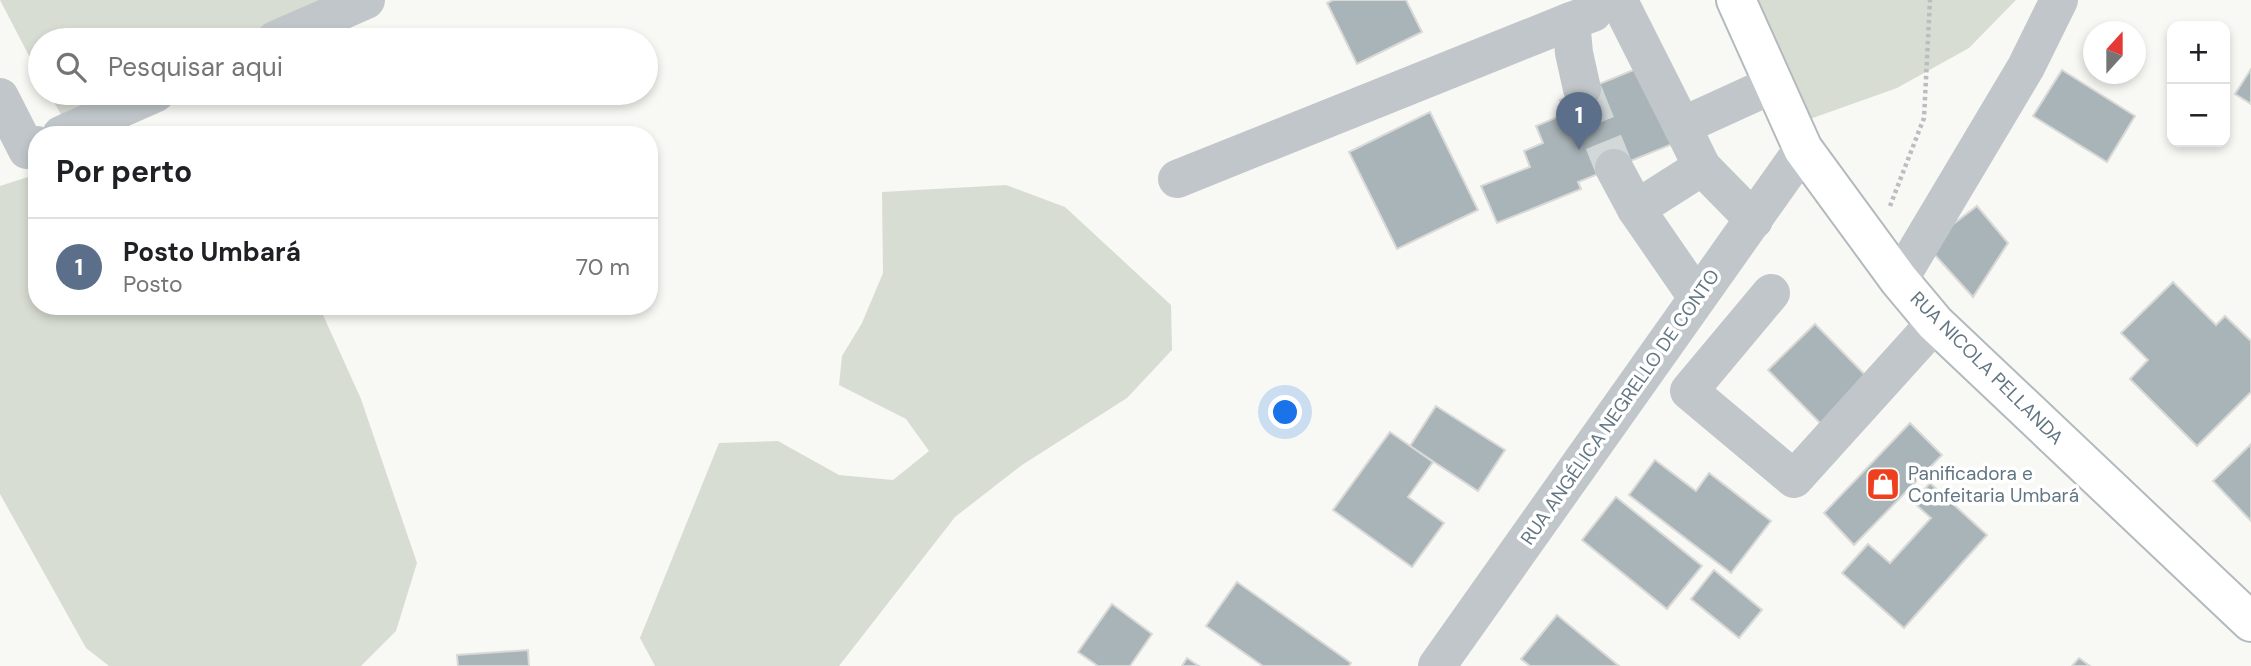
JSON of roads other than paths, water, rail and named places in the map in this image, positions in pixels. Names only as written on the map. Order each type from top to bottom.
[{"type":"main road","name":"RUA NICOLA PELLANDA","points":[[1736,0],[1803,149],[1899,280],[1935,323],[2251,622]]},
{"type":"street","points":[[302,28],[366,0]]},
{"type":"street","points":[[1899,280],[2026,67],[2059,0]]},
{"type":"street","points":[[1177,179],[1624,2],[1702,167],[1754,220]]},
{"type":"street","points":[[1571,21],[1574,53],[1582,89]]},
{"type":"street","points":[[1682,126],[1774,83]]},
{"type":"street","points":[[0,97],[28,150]]},
{"type":"street","points":[[81,126],[129,105]]},
{"type":"street","name":"RUA ANGÉLICA NEGRELLO DE CONTO","points":[[1437,666],[1596,444],[1696,296],[1754,220],[1803,149]]},
{"type":"street","points":[[1636,209],[1702,167]]},
{"type":"street","points":[[1614,168],[1636,209],[1696,296]]},
{"type":"street","points":[[1771,293],[1689,391],[1794,479],[1935,323]]},
{"type":"tunnel","points":[[1582,89],[1614,168]]},
{"type":"place","name":"Posto Umbará","points":[[1579,150]]},
{"type":"place","name":"Panificadora e Confeitaria Umbará","points":[[1883,484]]}]
